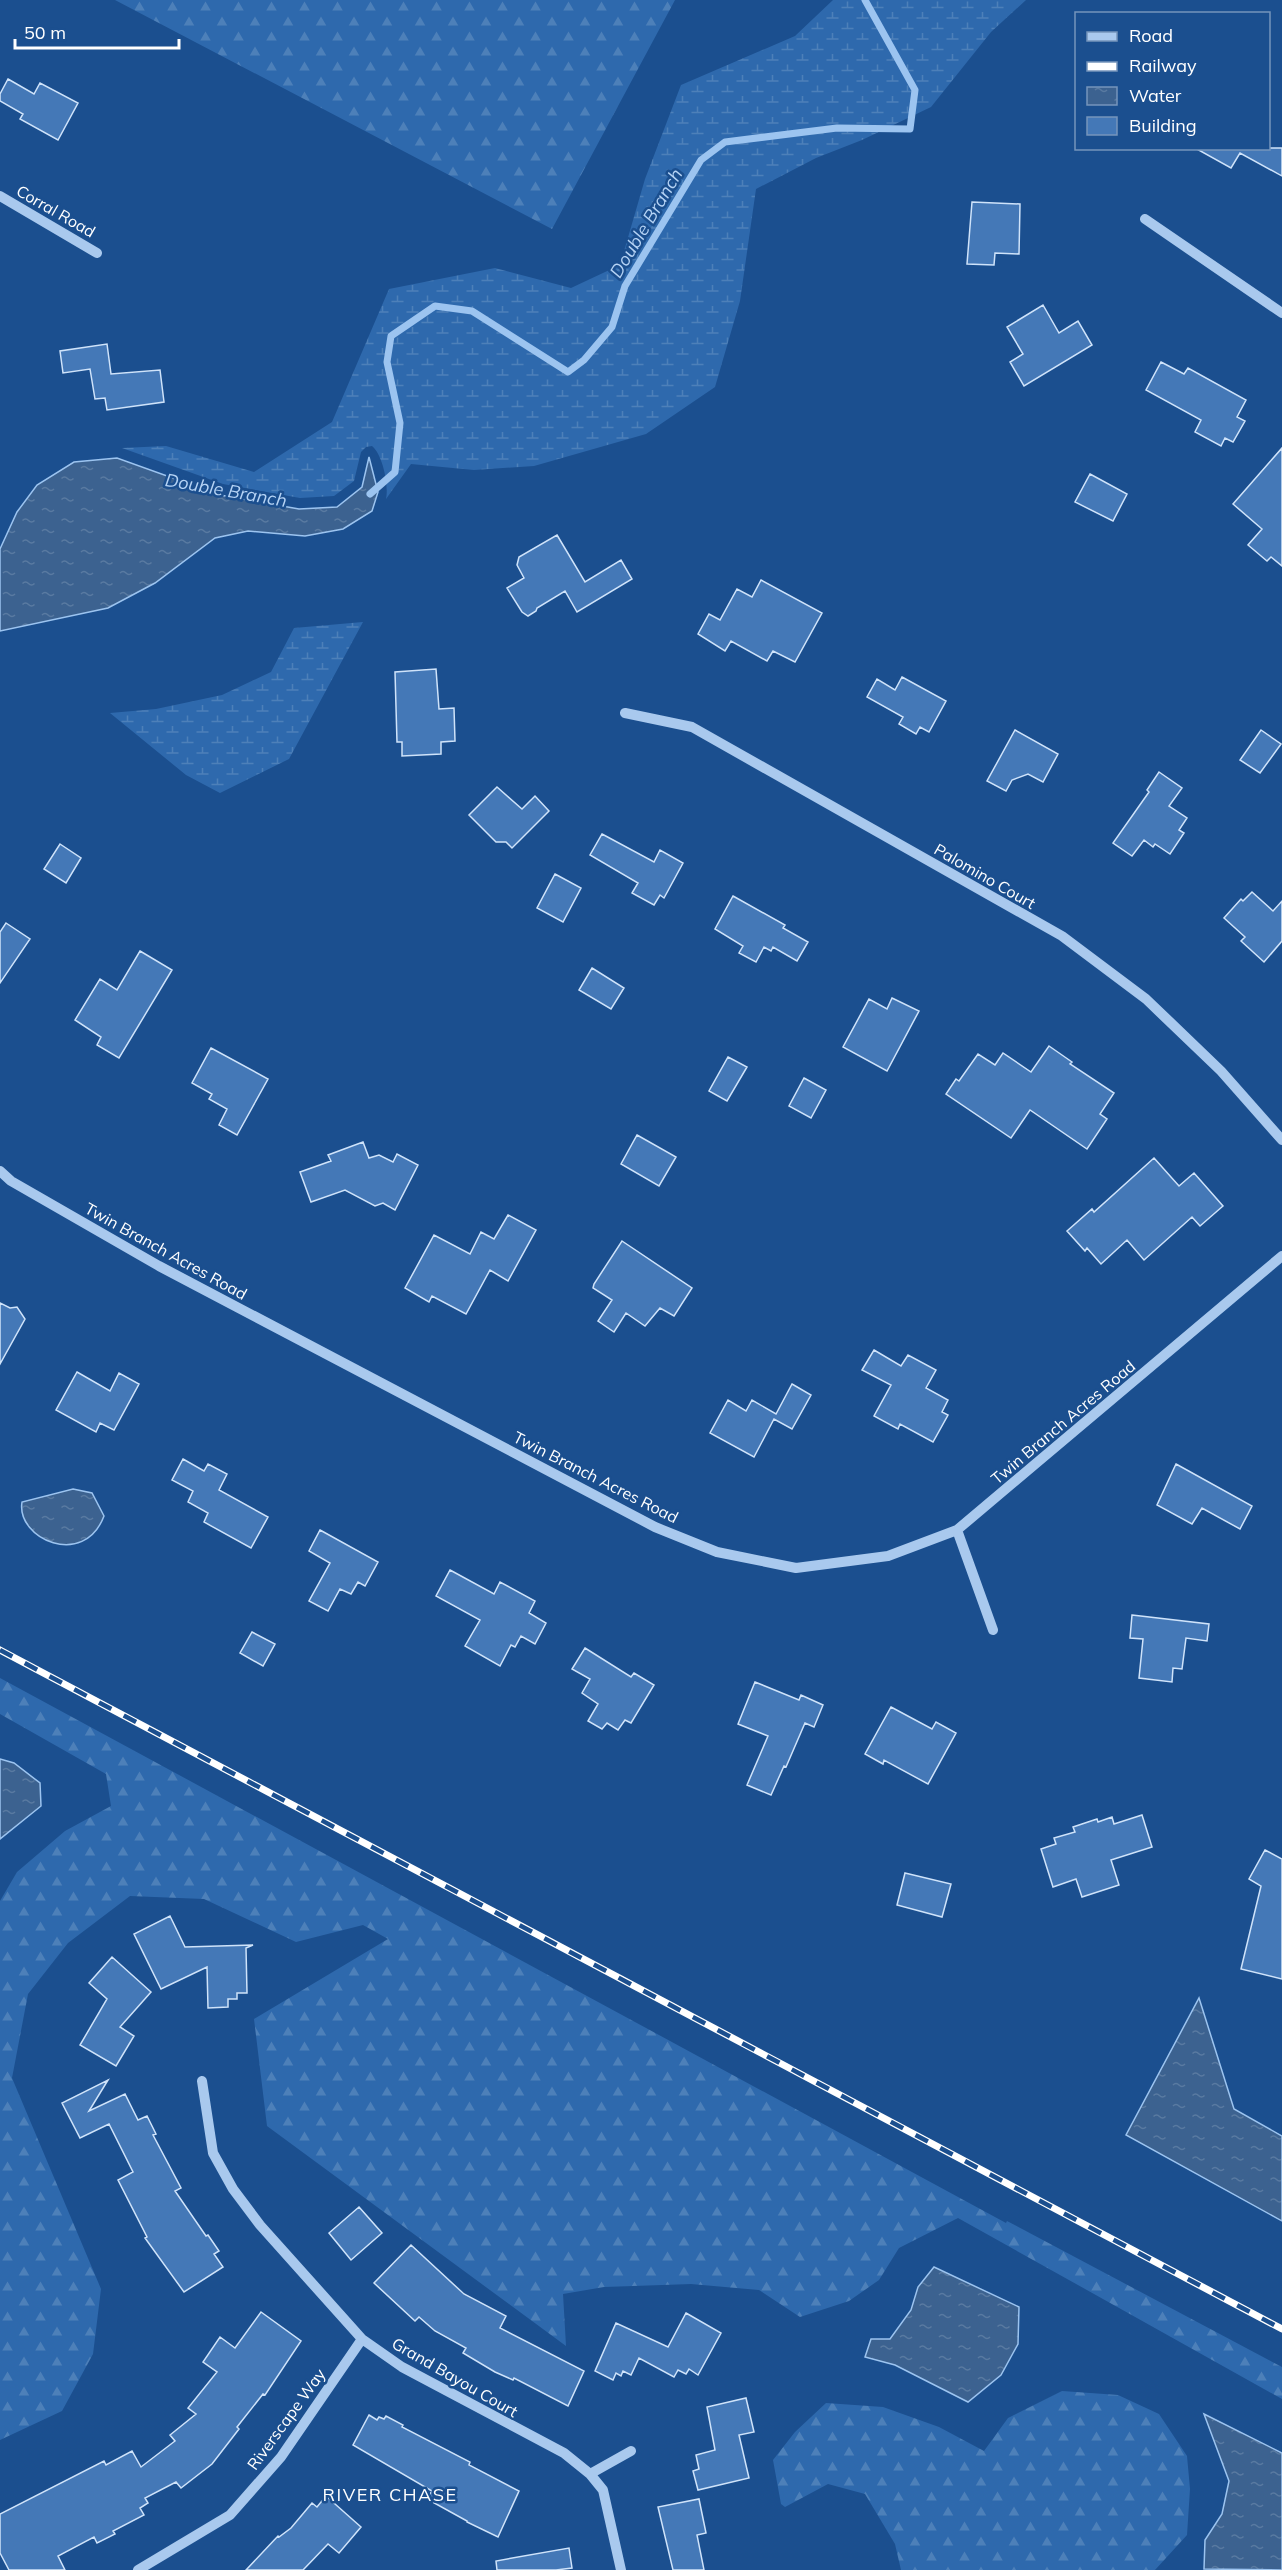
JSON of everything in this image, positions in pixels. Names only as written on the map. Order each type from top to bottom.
[{"type":"street","name":"Corral Road","points":[[0,196],[97,253]]},
{"type":"street","points":[[1145,219],[1282,313]]},
{"type":"street","name":"Palomino Court","points":[[625,713],[692,727],[1062,936],[1146,999],[1221,1071],[1282,1140]]},
{"type":"street","name":"Twin Branch Acres Road","points":[[0,1171],[11,1181],[159,1266],[655,1527],[717,1552],[796,1568],[888,1556],[957,1530],[1282,1256]]},
{"type":"street","points":[[957,1530],[993,1630]]},
{"type":"street","name":"Grand Bayou Court","points":[[202,2081],[213,2153],[233,2189],[260,2225],[362,2339],[402,2367],[564,2453],[590,2474],[603,2490],[621,2570]]},
{"type":"street","name":"Riverscape Way","points":[[138,2570],[230,2515],[281,2457],[362,2339]]},
{"type":"street","points":[[590,2474],[631,2451]]},
{"type":"green space","points":[[115,0],[675,0],[552,229]]},
{"type":"green space","points":[[833,0],[1026,0],[991,32],[931,107],[862,140],[816,158],[756,189],[740,301],[715,387],[646,434],[534,466],[474,470],[411,464],[386,499],[387,486],[384,471],[379,456],[372,446],[366,447],[361,452],[354,481],[334,496],[300,498],[223,484],[122,448],[166,446],[254,472],[332,422],[389,289],[495,268],[571,288],[620,265],[645,179],[681,85],[795,36]]},
{"type":"green space","points":[[363,622],[289,759],[220,793],[186,775],[110,713],[156,709],[222,695],[271,672],[294,628]]},
{"type":"green space","points":[[0,1678],[1006,2223],[1007,2221],[1282,2367],[1282,2399],[958,2218],[899,2248],[879,2280],[849,2301],[800,2317],[759,2290],[691,2284],[604,2287],[563,2294],[566,2346],[267,2126],[254,2019],[388,1939],[363,1925],[296,1942],[204,1899],[130,1896],[68,1943],[28,1994],[12,2078],[101,2289],[93,2354],[62,2411],[0,2440],[0,1901],[17,1872],[65,1831],[111,1806],[106,1774],[0,1714]]},
{"type":"green space","points":[[1062,2391],[1118,2395],[1159,2414],[1187,2456],[1190,2489],[1187,2535],[1155,2570],[901,2570],[895,2544],[865,2494],[828,2484],[785,2507],[781,2504],[773,2460],[795,2432],[826,2403],[883,2407],[939,2427],[984,2451],[1008,2418]]},
{"type":"water","points":[[369,457],[378,492],[372,511],[343,529],[305,536],[248,531],[215,538],[155,583],[108,608],[0,631],[0,549],[17,512],[37,485],[74,462],[117,458],[220,495],[299,509],[337,507],[362,487]]},
{"type":"water","points":[[73,1489],[92,1493],[104,1516],[94,1532],[82,1541],[68,1545],[53,1543],[40,1537],[29,1527],[23,1515],[22,1502]]},
{"type":"water","points":[[0,1759],[14,1763],[40,1783],[41,1806],[0,1839]]},
{"type":"water","points":[[1199,1998],[1234,2109],[1282,2136],[1282,2221],[1126,2135]]},
{"type":"water","points":[[934,2267],[1019,2307],[1018,2344],[1001,2375],[968,2402],[895,2365],[865,2357],[871,2339],[890,2339],[911,2310],[918,2287]]},
{"type":"water","points":[[1204,2414],[1282,2453],[1282,2570],[1204,2569],[1205,2540],[1222,2514],[1229,2481]]},
{"type":"building","points":[[8,79],[34,94],[40,83],[78,103],[58,140],[20,119],[23,114],[0,101],[0,94]]},
{"type":"building","points":[[1282,148],[1282,176],[1240,153],[1231,168],[1199,150]]},
{"type":"building","points":[[972,202],[1020,204],[1019,254],[995,253],[994,265],[967,264]]},
{"type":"building","points":[[1043,305],[1059,333],[1078,321],[1092,345],[1024,386],[1010,362],[1023,354],[1007,327]]},
{"type":"building","points":[[107,344],[111,374],[160,370],[164,402],[107,410],[105,398],[95,399],[90,369],[63,373],[60,351]]},
{"type":"building","points":[[1161,362],[1184,374],[1188,368],[1246,400],[1237,417],[1245,421],[1233,442],[1225,438],[1221,446],[1195,432],[1201,420],[1146,390]]},
{"type":"building","points":[[1282,448],[1282,566],[1271,557],[1267,561],[1248,545],[1262,529],[1233,504]]},
{"type":"building","points":[[1090,474],[1127,494],[1113,521],[1075,502]]},
{"type":"building","points":[[557,535],[585,582],[621,560],[632,579],[577,612],[565,591],[528,616],[522,612],[507,588],[524,578],[517,565],[519,557]]},
{"type":"building","points":[[761,580],[822,613],[795,662],[773,651],[767,661],[731,641],[725,651],[698,634],[709,614],[720,620],[737,589],[752,597]]},
{"type":"building","points":[[436,669],[439,709],[454,708],[455,741],[441,742],[441,754],[402,756],[402,742],[397,742],[395,672]]},
{"type":"building","points":[[902,677],[946,701],[929,732],[920,727],[916,734],[899,724],[903,717],[867,697],[877,679],[895,690]]},
{"type":"building","points":[[1015,730],[1058,754],[1043,782],[1028,774],[1012,780],[1006,791],[987,781]]},
{"type":"building","points":[[1261,730],[1281,744],[1260,773],[1240,760]]},
{"type":"building","points":[[1159,772],[1182,788],[1169,806],[1187,818],[1179,830],[1184,833],[1170,854],[1155,844],[1153,847],[1144,840],[1132,856],[1113,843],[1149,792],[1147,790]]},
{"type":"building","points":[[497,787],[522,809],[535,796],[549,811],[512,848],[506,842],[496,842],[469,815]]},
{"type":"building","points":[[602,834],[654,862],[660,850],[683,863],[664,898],[660,895],[654,905],[632,893],[638,883],[590,855]]},
{"type":"building","points":[[60,844],[81,858],[66,883],[44,869]]},
{"type":"building","points":[[555,874],[581,888],[563,922],[537,908]]},
{"type":"building","points":[[1252,892],[1273,911],[1282,901],[1282,941],[1264,962],[1241,941],[1245,937],[1224,918],[1241,899],[1243,901]]},
{"type":"building","points":[[733,896],[785,925],[783,928],[808,942],[797,961],[773,947],[771,951],[764,947],[756,962],[739,953],[743,946],[715,929]]},
{"type":"building","points":[[6,923],[30,939],[0,983],[0,932]]},
{"type":"building","points":[[140,951],[172,970],[119,1058],[97,1045],[101,1037],[75,1020],[100,979],[117,990]]},
{"type":"building","points":[[592,968],[624,988],[611,1009],[579,990]]},
{"type":"building","points":[[892,998],[919,1011],[887,1071],[843,1047],[869,999],[887,1009]]},
{"type":"building","points":[[1049,1046],[1072,1062],[1070,1064],[1114,1093],[1100,1114],[1107,1119],[1087,1149],[1030,1110],[1011,1138],[946,1094],[956,1079],[959,1081],[978,1054],[995,1065],[1003,1053],[1031,1072]]},
{"type":"building","points":[[211,1048],[268,1079],[237,1135],[219,1125],[227,1109],[209,1099],[212,1094],[192,1083]]},
{"type":"building","points":[[728,1057],[747,1067],[727,1101],[709,1091]]},
{"type":"building","points":[[804,1078],[826,1090],[811,1118],[789,1106]]},
{"type":"building","points":[[637,1135],[676,1157],[659,1186],[621,1164]]},
{"type":"building","points":[[363,1142],[369,1158],[379,1155],[393,1162],[397,1154],[418,1165],[395,1210],[383,1203],[375,1206],[345,1190],[311,1202],[300,1172],[331,1161],[328,1155]]},
{"type":"building","points":[[1154,1158],[1179,1186],[1194,1173],[1223,1206],[1200,1226],[1192,1217],[1144,1260],[1127,1240],[1101,1264],[1087,1248],[1085,1251],[1067,1231],[1092,1209],[1094,1212]]},
{"type":"building","points":[[508,1215],[536,1230],[508,1281],[490,1270],[466,1314],[432,1296],[429,1302],[405,1288],[434,1235],[470,1254],[481,1232],[494,1239]]},
{"type":"building","points":[[622,1241],[692,1288],[674,1316],[660,1308],[645,1326],[626,1313],[614,1332],[598,1321],[612,1300],[593,1288]]},
{"type":"building","points":[[0,1303],[10,1308],[17,1307],[25,1319],[0,1364]]},
{"type":"building","points":[[874,1350],[901,1366],[908,1355],[936,1370],[926,1388],[948,1400],[942,1412],[948,1415],[933,1442],[900,1424],[898,1429],[874,1416],[891,1385],[862,1370]]},
{"type":"building","points":[[77,1372],[110,1391],[119,1373],[139,1384],[114,1430],[100,1423],[96,1432],[56,1410]]},
{"type":"building","points":[[792,1384],[811,1395],[792,1429],[774,1419],[754,1457],[710,1433],[728,1400],[746,1411],[752,1400],[776,1414]]},
{"type":"building","points":[[183,1459],[204,1471],[208,1464],[227,1474],[219,1490],[268,1517],[251,1548],[204,1522],[208,1513],[188,1502],[193,1491],[172,1480]]},
{"type":"building","points":[[1176,1464],[1252,1506],[1240,1529],[1202,1508],[1192,1524],[1157,1505]]},
{"type":"building","points":[[320,1530],[378,1562],[365,1586],[358,1582],[351,1594],[340,1589],[328,1611],[309,1601],[330,1563],[309,1551]]},
{"type":"building","points":[[450,1570],[494,1594],[500,1582],[535,1601],[529,1613],[546,1623],[535,1644],[521,1636],[515,1647],[511,1645],[500,1666],[465,1646],[480,1620],[436,1596]]},
{"type":"building","points":[[1132,1615],[1209,1624],[1207,1641],[1186,1638],[1182,1669],[1173,1668],[1172,1682],[1139,1678],[1143,1639],[1130,1638]]},
{"type":"building","points":[[252,1632],[275,1644],[263,1666],[240,1653]]},
{"type":"building","points":[[585,1648],[631,1677],[634,1673],[654,1685],[631,1723],[625,1720],[618,1730],[607,1723],[602,1729],[588,1721],[598,1704],[582,1693],[590,1679],[572,1669]]},
{"type":"building","points":[[755,1682],[799,1700],[801,1695],[823,1705],[814,1727],[805,1723],[771,1795],[747,1785],[768,1736],[738,1724]]},
{"type":"building","points":[[891,1707],[932,1729],[936,1722],[956,1733],[928,1784],[884,1760],[883,1764],[865,1754]]},
{"type":"building","points":[[1142,1815],[1152,1847],[1111,1860],[1119,1885],[1082,1897],[1076,1879],[1053,1887],[1041,1849],[1056,1844],[1054,1838],[1075,1832],[1073,1827],[1097,1819],[1098,1822],[1112,1817],[1114,1824]]},
{"type":"building","points":[[1265,1850],[1282,1859],[1282,1979],[1241,1969],[1261,1886],[1249,1879]]},
{"type":"building","points":[[905,1873],[951,1884],[942,1917],[897,1905]]},
{"type":"building","points":[[170,1916],[185,1947],[253,1945],[246,1948],[247,1993],[237,1993],[237,1999],[228,1999],[228,2007],[208,2008],[207,1967],[161,1989],[134,1934]]},
{"type":"building","points":[[112,1957],[151,1992],[120,2027],[134,2036],[116,2066],[80,2045],[107,1999],[89,1983]]},
{"type":"building","points":[[108,2080],[89,2111],[125,2094],[138,2120],[147,2116],[156,2134],[153,2135],[181,2188],[175,2191],[219,2251],[214,2254],[223,2267],[184,2292],[145,2238],[147,2237],[118,2180],[133,2172],[109,2124],[80,2138],[62,2103]]},
{"type":"building","points":[[359,2207],[382,2233],[351,2260],[329,2233]]},
{"type":"building","points":[[411,2245],[464,2294],[506,2316],[500,2328],[584,2371],[568,2406],[514,2378],[513,2380],[495,2372],[463,2353],[466,2348],[435,2331],[419,2317],[415,2321],[374,2283]]},
{"type":"building","points":[[261,2312],[301,2341],[265,2395],[263,2394],[237,2427],[239,2429],[212,2464],[181,2488],[176,2482],[145,2498],[148,2503],[140,2508],[144,2515],[113,2531],[115,2534],[97,2543],[94,2537],[58,2556],[65,2570],[9,2570],[0,2553],[0,2514],[104,2461],[106,2465],[132,2451],[141,2467],[175,2441],[170,2435],[196,2414],[188,2408],[217,2372],[203,2362],[220,2337],[235,2348]]},
{"type":"building","points":[[686,2313],[721,2333],[698,2375],[689,2369],[686,2374],[678,2370],[674,2377],[639,2358],[631,2375],[623,2371],[621,2376],[616,2373],[613,2380],[595,2371],[616,2323],[668,2347]]},
{"type":"building","points":[[746,2398],[754,2432],[739,2435],[749,2478],[698,2490],[693,2471],[699,2469],[696,2455],[715,2450],[707,2407]]},
{"type":"building","points":[[369,2415],[377,2420],[379,2417],[384,2419],[386,2416],[403,2425],[402,2427],[470,2462],[469,2465],[519,2491],[498,2537],[427,2499],[432,2491],[353,2445]]},
{"type":"building","points":[[326,2496],[361,2527],[339,2553],[328,2544],[303,2570],[246,2570],[278,2536],[291,2528],[312,2503],[317,2507]]},
{"type":"building","points":[[699,2499],[706,2533],[697,2535],[704,2570],[673,2570],[658,2507]]},
{"type":"building","points":[[569,2548],[572,2568],[497,2570],[496,2561]]},
{"type":"waterway","name":"Double Branch","points":[[370,494],[395,472],[400,423],[387,362],[391,336],[435,306],[472,311],[568,372],[584,360],[612,327],[625,286],[701,160],[725,142],[837,128],[910,129],[915,90],[865,0]]},
{"type":"railway","points":[[0,1650],[1282,2329]]},
{"type":"district","name":"RIVER CHASE","points":[[390,2494]]}]
